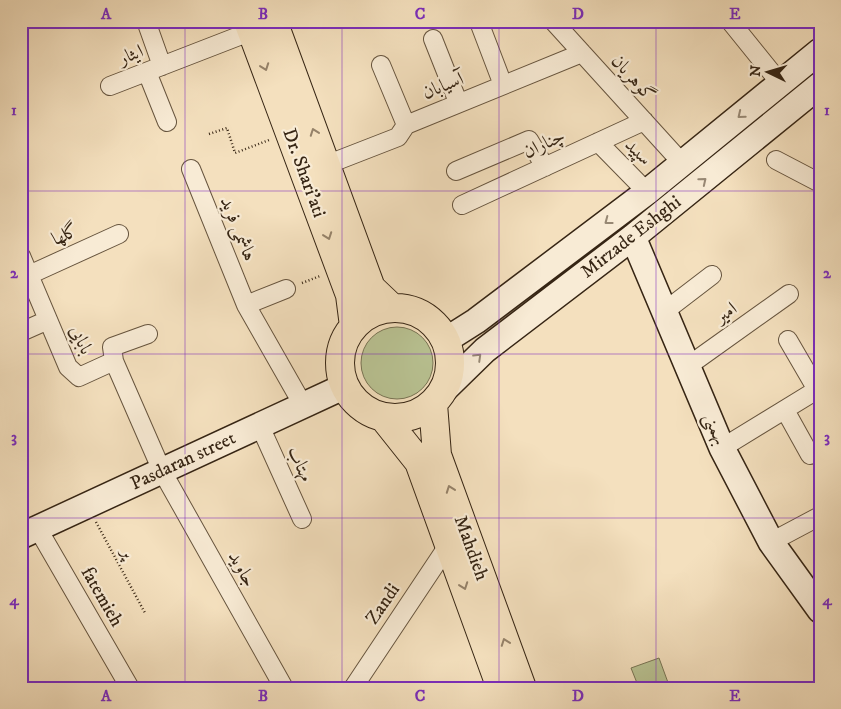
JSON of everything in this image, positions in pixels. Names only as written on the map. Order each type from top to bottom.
[{"type":"main road","name":"Dr. Shari'ati","points":[[266,24],[290,133],[350,295],[354,326]]},
{"type":"main road","name":"Dr. Shari'ati","points":[[266,24],[326,165],[371,288],[391,307]]},
{"type":"main road","name":"Mirzade Eshghi","points":[[446,340],[476,321],[647,192],[820,51]]},
{"type":"main road","name":"Mirzade Eshghi","points":[[438,398],[485,350],[633,237],[820,85]]},
{"type":"main road","name":"بهمنی","points":[[633,237],[722,448],[771,542],[820,610]]},
{"type":"main road","points":[[391,307],[408,309],[424,315],[436,326],[446,340],[450,357],[450,374],[438,398],[418,414],[401,419],[384,418],[368,412],[354,401],[344,386],[340,371],[340,355],[345,339],[354,326],[364,317],[377,310],[391,307]]},
{"type":"main road","name":"Pasdaran street","points":[[29,532],[344,386]]},
{"type":"main road","name":"Mahdieh","points":[[438,398],[437,456],[522,688]]},
{"type":"main road","name":"Mahdieh","points":[[384,418],[419,462],[501,688]]},
{"type":"street","points":[[146,21],[154,69],[167,122]]},
{"type":"street","name":"گوهریان","points":[[553,21],[682,163]]},
{"type":"street","points":[[730,21],[780,83]]},
{"type":"street","points":[[479,22],[503,85]]},
{"type":"street","name":"ایثار","points":[[110,88],[266,24]]},
{"type":"street","points":[[433,39],[458,102]]},
{"type":"street","name":"آسیابان","points":[[326,165],[398,137],[406,125],[458,102],[582,53]]},
{"type":"street","points":[[381,65],[406,125]]},
{"type":"street","name":"چناران","points":[[462,206],[644,121]]},
{"type":"street","points":[[456,171],[530,140],[545,167]]},
{"type":"street","name":"سپید","points":[[598,142],[647,192]]},
{"type":"street","points":[[776,160],[820,183]]},
{"type":"street","name":"هاشمی فرید","points":[[191,169],[246,305],[303,406]]},
{"type":"street","name":"گلها","points":[[29,275],[119,234]]},
{"type":"street","name":"بابایی","points":[[21,256],[68,367],[79,377],[114,361],[162,471]]},
{"type":"street","points":[[664,311],[712,275]]},
{"type":"street","points":[[246,305],[286,289]]},
{"type":"street","name":"امیر","points":[[688,366],[790,294]]},
{"type":"street","points":[[21,332],[48,320]]},
{"type":"street","points":[[114,361],[112,347],[148,334]]},
{"type":"street","points":[[722,448],[819,391],[788,340]]},
{"type":"street","points":[[784,410],[810,455]]},
{"type":"street","name":"مهتاب","points":[[260,426],[302,519]]},
{"type":"street","name":"جاوید","points":[[162,471],[284,688]]},
{"type":"street","points":[[771,542],[820,516]]},
{"type":"street","name":"fatemieh","points":[[29,532],[130,688]]},
{"type":"street","name":"Zandi","points":[[353,688],[449,544]]},
{"type":"path","points":[[209,134],[227,128],[234,153],[290,133]]},
{"type":"path","points":[[286,289],[340,268]]},
{"type":"path","name":"پر","points":[[87,506],[145,613]]},
{"type":"green space","points":[[397,327],[411,330],[423,337],[430,349],[433,363],[430,377],[423,389],[411,396],[397,399],[383,396],[371,389],[364,377],[361,363],[364,349],[371,337],[383,330]]},
{"type":"green space","points":[[659,658],[670,688],[639,688],[631,668]]}]
